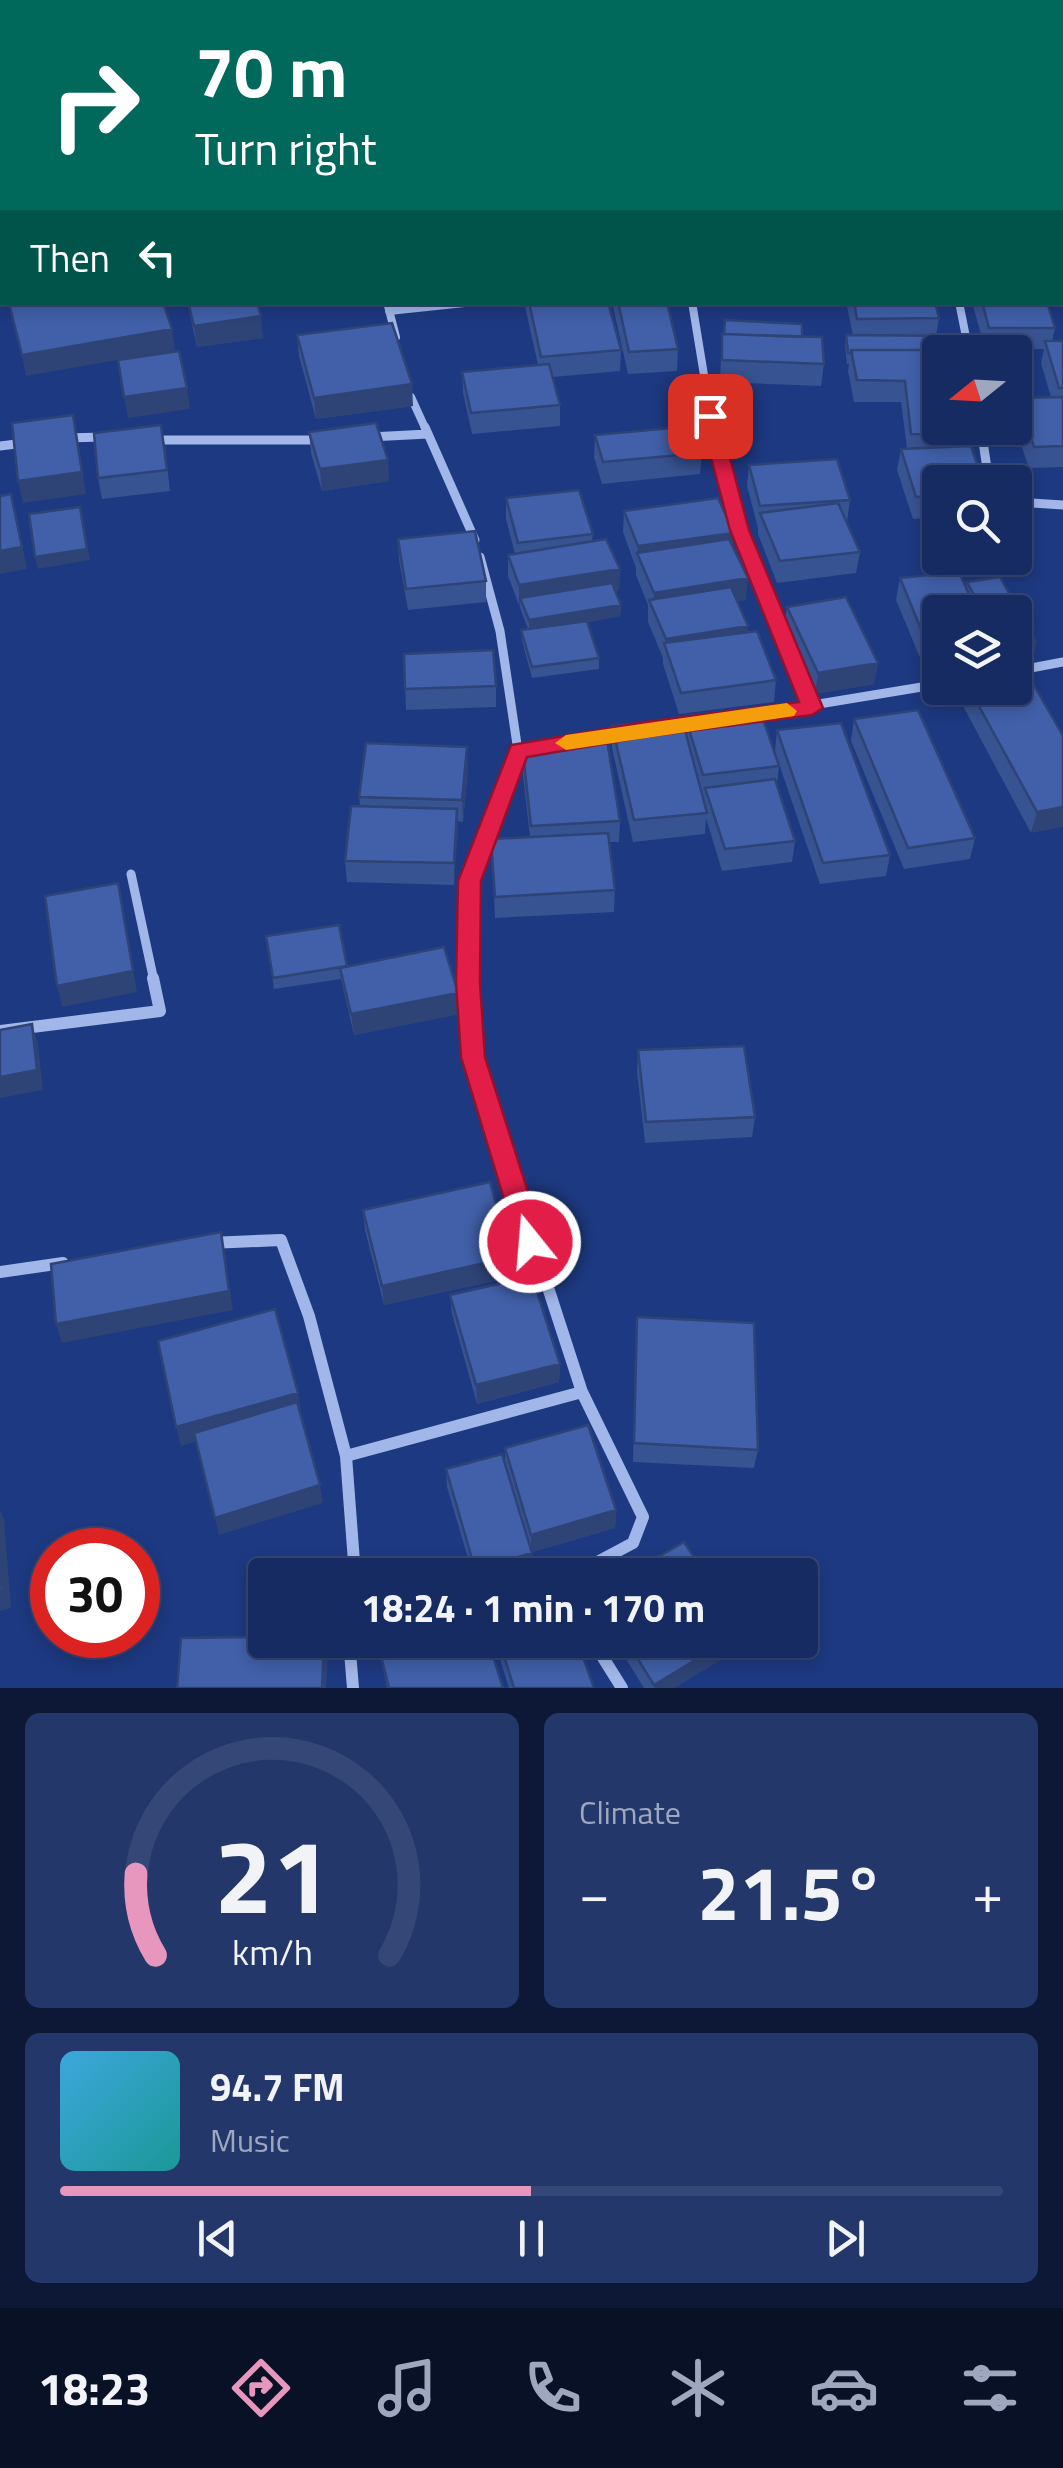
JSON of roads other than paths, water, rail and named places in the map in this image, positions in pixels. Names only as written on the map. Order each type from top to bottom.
[{"type":"street","points":[[399,349],[388,307],[422,305]]},
{"type":"street","points":[[692,305],[710,416],[740,530],[812,708]]},
{"type":"street","points":[[960,305],[966,335]]},
{"type":"street","points":[[408,387],[471,524],[500,630],[518,751],[470,881],[468,983],[473,1057],[582,1392],[643,1517],[633,1543],[605,1558]]},
{"type":"street","points":[[351,438],[428,434]]},
{"type":"street","points":[[58,438],[117,438]]},
{"type":"street","points":[[137,439],[332,439]]},
{"type":"street","points":[[0,446],[39,441]]},
{"type":"street","points":[[1032,503],[1063,505]]},
{"type":"street","points":[[1032,668],[1063,662]]},
{"type":"street","points":[[737,717],[922,687]]},
{"type":"street","points":[[518,751],[644,729]]},
{"type":"street","points":[[0,1031],[160,1012],[131,874]]},
{"type":"street","points":[[194,1245],[281,1240],[309,1316],[346,1456],[354,1558]]},
{"type":"street","points":[[0,1272],[78,1261]]},
{"type":"street","points":[[346,1456],[582,1392]]},
{"type":"street","points":[[350,1658],[353,1688]]},
{"type":"street","points":[[603,1658],[622,1688]]}]
